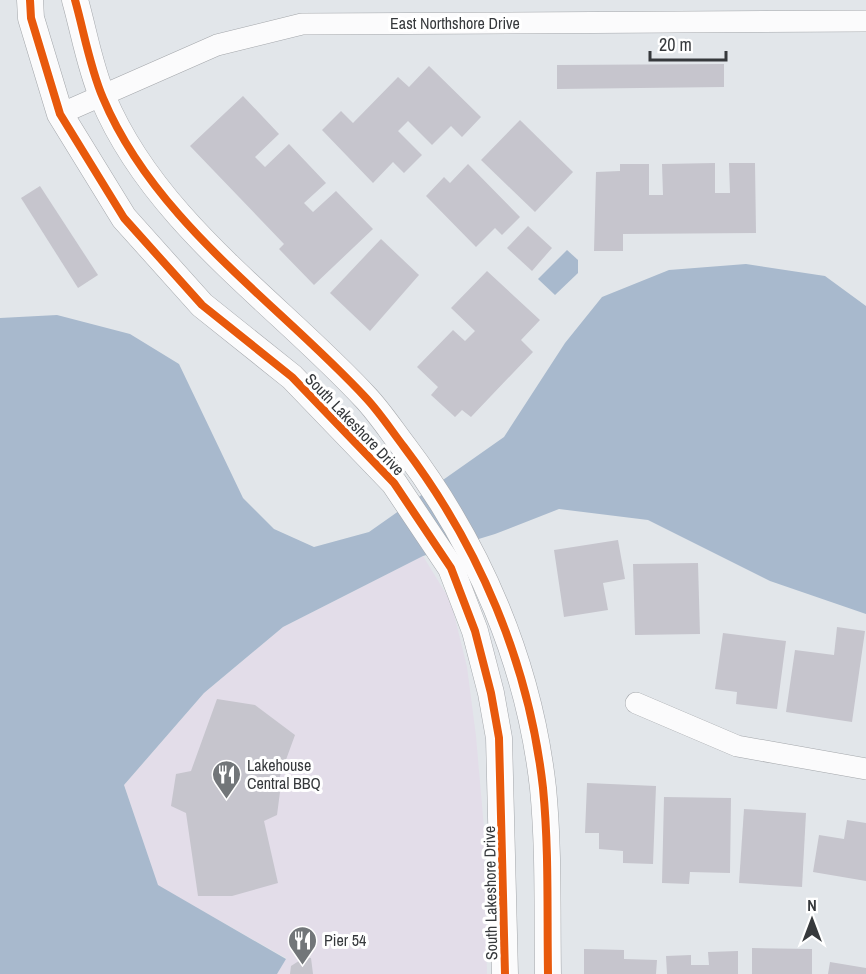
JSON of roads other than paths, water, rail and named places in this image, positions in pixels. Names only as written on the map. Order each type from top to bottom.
[{"type":"street","name":"South Lakeshore Drive","points":[[30,0],[32,18],[60,114],[124,218],[202,305],[292,377],[394,483],[451,568],[475,631],[491,693],[499,738],[505,974]]},
{"type":"street","name":"South Lakeshore Drive","points":[[75,0],[101,95],[115,124],[150,177],[198,239],[302,333],[368,399],[448,508],[471,553],[511,640],[537,746],[546,821],[548,974]]},
{"type":"street","name":"East Northshore Drive","points":[[60,114],[217,45],[302,24],[866,21]]},
{"type":"street","points":[[636,703],[737,746],[866,769]]},
{"type":"water","points":[[567,250],[578,260],[578,273],[555,295],[538,279]]},
{"type":"water","points":[[746,264],[825,276],[866,306],[866,614],[770,581],[648,520],[559,509],[495,534],[423,556],[283,627],[204,693],[124,785],[158,885],[286,959],[277,974],[0,974],[0,318],[57,315],[130,334],[179,364],[243,498],[274,529],[314,547],[369,532],[504,437],[565,343],[602,297],[669,270]]},
{"type":"place","name":"Lakehouse Central BBQ","points":[[226,800]]},
{"type":"place","name":"Pier 54","points":[[303,966]]}]
